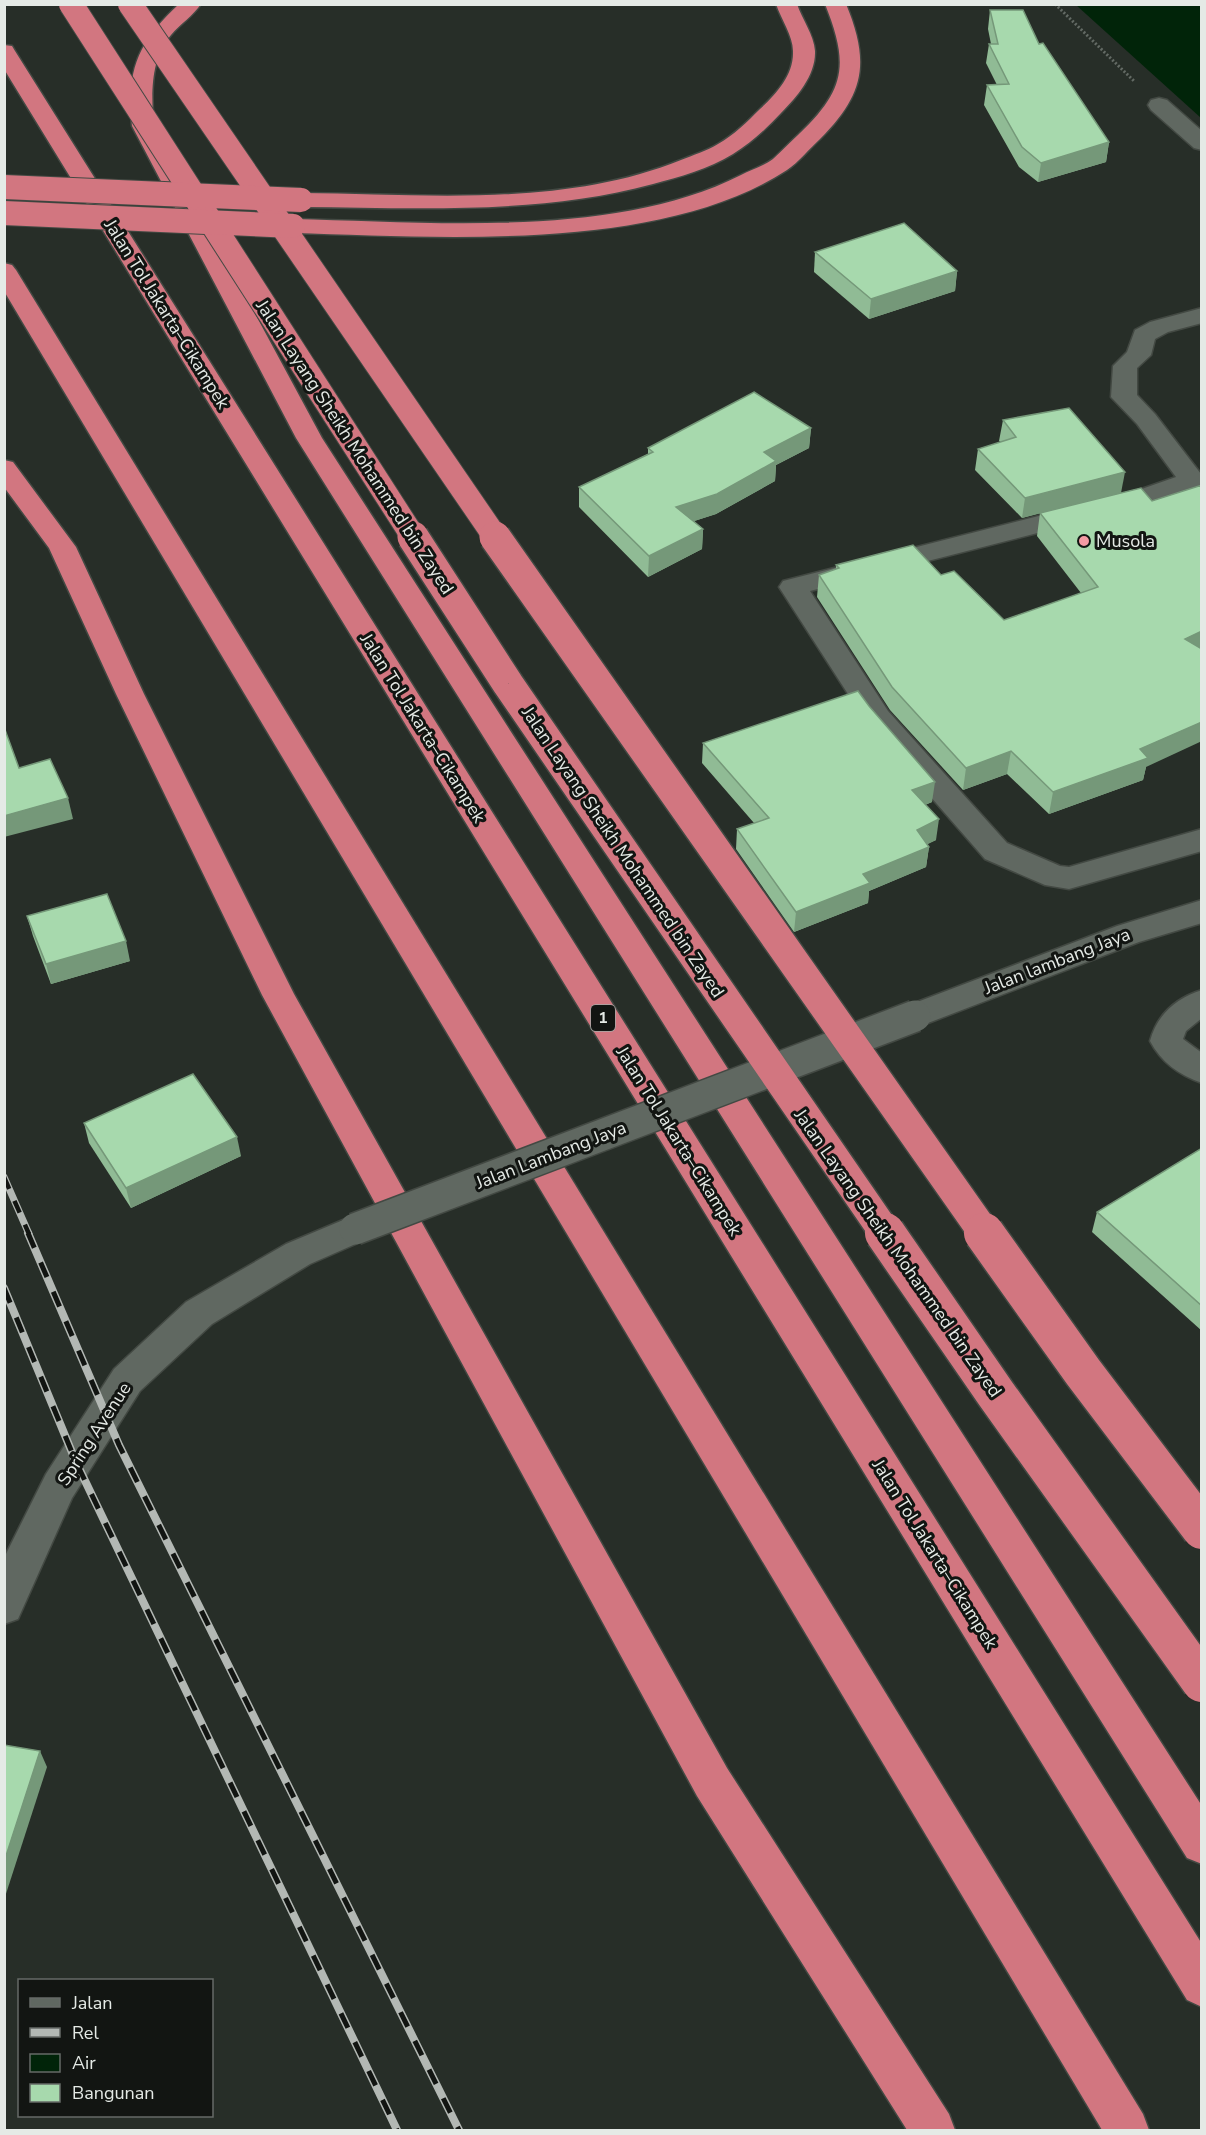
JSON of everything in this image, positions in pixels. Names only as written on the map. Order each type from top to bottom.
[{"type":"highway","name":"Jalan Layang Sheikh Mohammed bin Zayed","points":[[71,4],[508,684],[996,1394],[1202,1682]]},
{"type":"highway","points":[[130,4],[579,660],[1083,1372],[1202,1529]]},
{"type":"highway","points":[[191,4],[158,36],[146,63],[139,93],[143,126],[309,438],[1202,1844]]},
{"type":"highway","points":[[4,187],[301,200],[530,200],[604,189],[661,175],[721,152],[761,121],[793,87],[804,50],[786,4]]},
{"type":"highway","points":[[4,213],[293,226],[526,229],[595,223],[664,211],[736,187],[776,165],[812,138],[847,89],[851,56],[835,4]]},
{"type":"highway","name":"Jalan Tol Jakarta–Cikampek","points":[[4,51],[1202,1985]]},
{"type":"highway","points":[[4,270],[1127,2130]]},
{"type":"highway","points":[[4,468],[62,547],[130,694],[278,995],[712,1782],[933,2130]]},
{"type":"street","points":[[1158,105],[1202,143]]},
{"type":"street","points":[[1202,315],[1159,327],[1144,335],[1139,355],[1125,366],[1124,397],[1146,419],[1192,480],[1142,498],[793,587],[878,718],[996,851],[1056,877],[1069,878],[1202,840]]},
{"type":"street","name":"Jalan lambang Jaya","points":[[915,1016],[1128,934],[1202,911]]},
{"type":"street","points":[[1202,1002],[1176,1019],[1168,1028],[1166,1041],[1174,1052],[1202,1070]]},
{"type":"street","name":"Jalan Lambang Jaya","points":[[355,1229],[915,1016]]},
{"type":"street","name":"Spring Avenue","points":[[4,1606],[14,1579],[59,1486],[127,1380],[199,1313],[298,1254],[355,1229]]},
{"type":"path","points":[[1054,4],[1158,105]]},
{"type":"water","points":[[1076,5],[1201,5],[1201,118]]},
{"type":"building","points":[[990,10],[1023,10],[1039,44],[1043,43],[1109,142],[1041,163],[1022,147],[987,85],[1009,84],[989,44],[998,44]]},
{"type":"building","points":[[904,223],[957,271],[871,299],[815,252]]},
{"type":"building","points":[[754,392],[811,428],[764,452],[776,461],[717,494],[676,507],[703,529],[649,556],[579,487],[653,452],[648,448]]},
{"type":"building","points":[[1069,408],[1125,472],[1025,498],[978,449],[1016,437],[1003,420]]},
{"type":"building","points":[[1202,485],[1202,631],[1185,639],[1202,649],[1202,722],[1140,749],[1148,758],[1053,792],[1011,751],[966,768],[892,687],[819,575],[839,568],[836,565],[913,545],[941,575],[954,571],[1004,620],[1098,587],[1040,513],[1141,488],[1152,501]]},
{"type":"building","points":[[858,691],[935,782],[912,790],[939,819],[917,830],[929,847],[863,874],[870,883],[796,912],[737,829],[769,818],[703,743]]},
{"type":"building","points":[[4,727],[19,768],[50,759],[68,798],[4,816]]},
{"type":"building","points":[[107,894],[126,941],[46,964],[27,916]]},
{"type":"building","points":[[193,1074],[237,1137],[126,1188],[84,1123]]},
{"type":"building","points":[[1202,1148],[1202,1306],[1097,1212]]},
{"type":"building","points":[[4,1745],[40,1751],[4,1862]]},
{"type":"railway","points":[[4,1177],[29,1234]]},
{"type":"railway","points":[[28,1233],[119,1445],[459,2130]]},
{"type":"railway","points":[[4,1288],[76,1462],[397,2130]]},
{"type":"place","name":"Musola","points":[[1084,541]]}]
